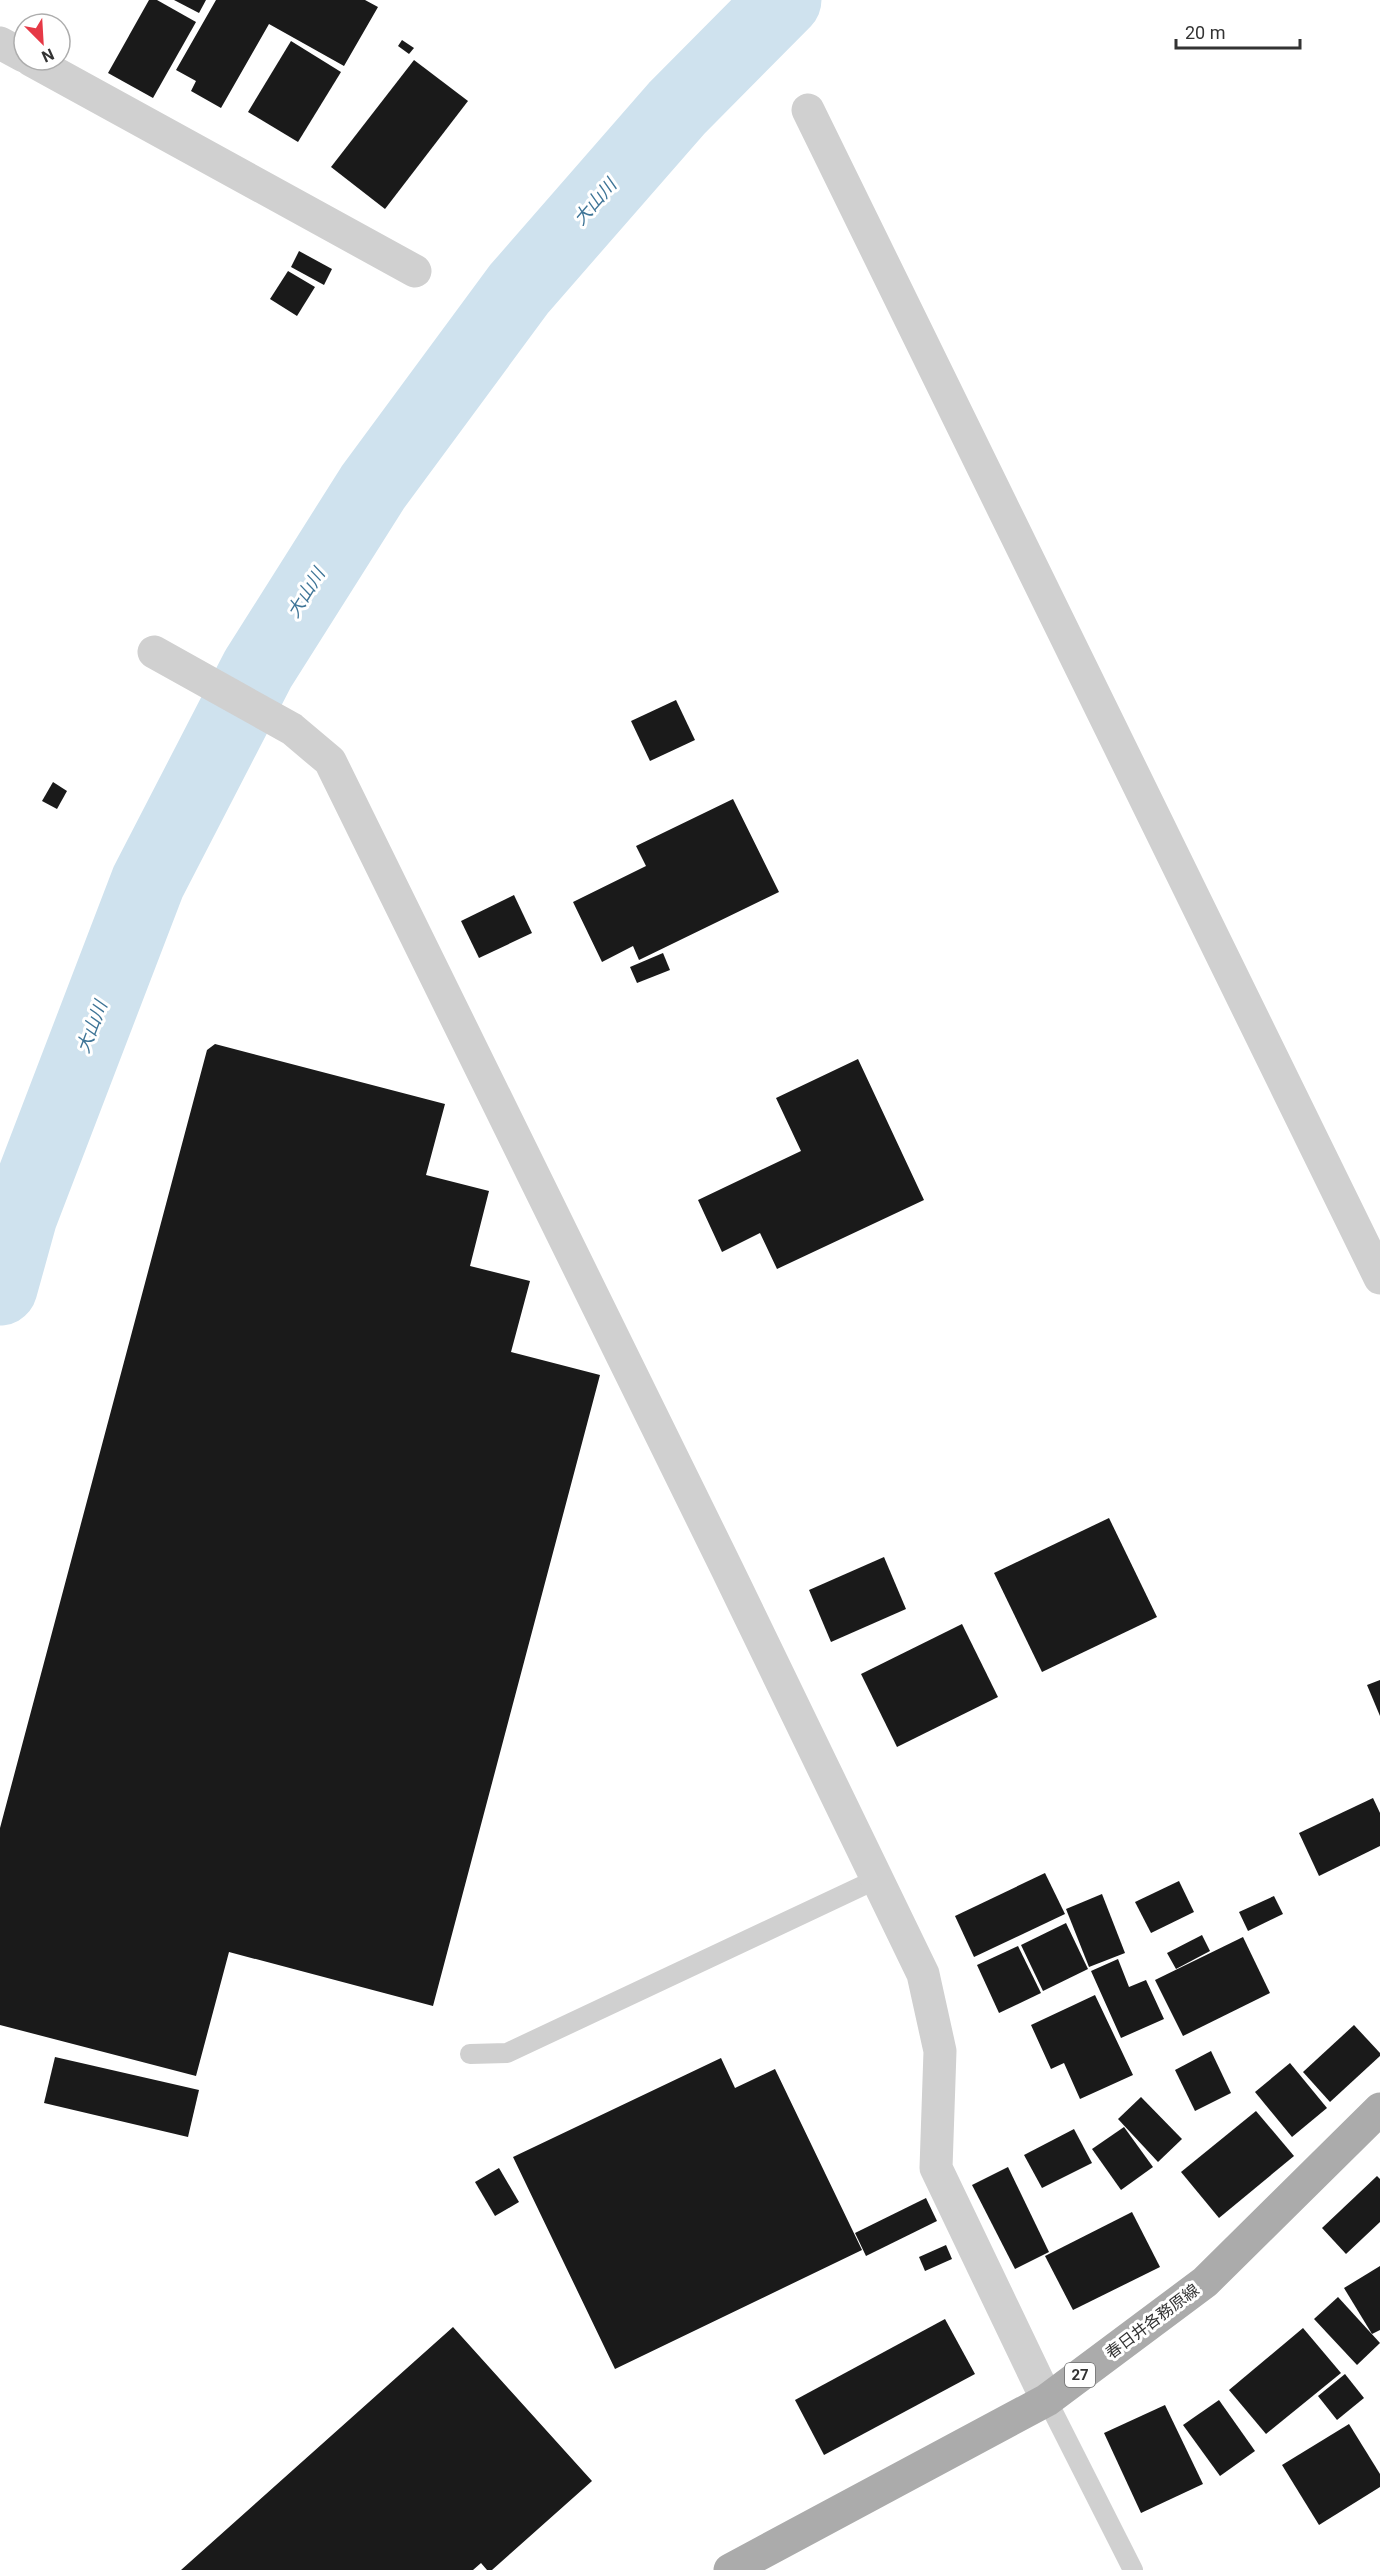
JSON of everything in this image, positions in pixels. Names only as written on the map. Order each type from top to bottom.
[{"type":"main road","name":"春日井各務原線","points":[[730,2570],[1047,2400],[1205,2282],[1380,2109]]},
{"type":"street","points":[[53,72],[415,271]]},
{"type":"street","points":[[808,110],[1380,1278]]},
{"type":"street","points":[[154,652],[292,729],[330,761],[923,1974],[940,2051],[936,2168],[1047,2400]]},
{"type":"lane","points":[[470,2054],[507,2053],[877,1879]]},
{"type":"lane","points":[[1047,2400],[1133,2570]]},
{"type":"building","points":[[149,0],[157,0],[196,22],[153,98],[108,73]]},
{"type":"building","points":[[174,0],[206,0],[199,13]]},
{"type":"building","points":[[216,0],[365,0],[378,7],[344,66],[269,24],[221,108],[191,91],[196,81],[176,70]]},
{"type":"building","points":[[402,40],[414,48],[409,54],[398,46]]},
{"type":"building","points":[[291,41],[341,72],[298,142],[248,112]]},
{"type":"building","points":[[414,60],[468,101],[385,209],[331,167]]},
{"type":"building","points":[[299,251],[332,269],[324,285],[291,267]]},
{"type":"building","points":[[288,271],[315,287],[297,316],[270,299]]},
{"type":"building","points":[[676,700],[695,740],[650,761],[631,721]]},
{"type":"building","points":[[53,782],[67,791],[57,809],[42,801]]},
{"type":"building","points":[[733,799],[779,892],[639,960],[633,946],[602,962],[573,902],[646,866],[636,846]]},
{"type":"building","points":[[514,895],[532,933],[479,958],[461,921]]},
{"type":"building","points":[[663,953],[670,970],[637,983],[630,967]]},
{"type":"building","points":[[215,1044],[445,1104],[426,1175],[489,1191],[470,1266],[530,1281],[511,1352],[600,1375],[433,2006],[229,1952],[196,2076],[0,2025],[0,1828],[207,1050]]},
{"type":"building","points":[[858,1059],[924,1200],[777,1269],[760,1233],[722,1252],[698,1200],[801,1151],[776,1098]]},
{"type":"building","points":[[1109,1518],[1157,1617],[1042,1672],[994,1573]]},
{"type":"building","points":[[884,1557],[906,1609],[831,1642],[809,1590]]},
{"type":"building","points":[[962,1624],[998,1697],[897,1747],[861,1674]]},
{"type":"building","points":[[1380,1680],[1380,1716],[1367,1685]]},
{"type":"building","points":[[1373,1798],[1380,1813],[1380,1846],[1319,1876],[1299,1833]]},
{"type":"building","points":[[1045,1873],[1065,1914],[974,1957],[955,1916]]},
{"type":"building","points":[[1179,1881],[1194,1912],[1151,1933],[1135,1902]]},
{"type":"building","points":[[1102,1894],[1125,1953],[1089,1967],[1066,1909]]},
{"type":"building","points":[[1274,1896],[1283,1914],[1248,1931],[1239,1912]]},
{"type":"building","points":[[1066,1923],[1088,1969],[1043,1991],[1021,1945]]},
{"type":"building","points":[[1202,1935],[1210,1951],[1176,1969],[1167,1953]]},
{"type":"building","points":[[1243,1937],[1270,1993],[1183,2036],[1155,1980]]},
{"type":"building","points":[[1018,1946],[1041,1993],[999,2013],[977,1965]]},
{"type":"building","points":[[1118,1959],[1129,1987],[1146,1980],[1164,2019],[1121,2038],[1091,1971]]},
{"type":"building","points":[[1095,1995],[1133,2075],[1080,2099],[1064,2063],[1051,2069],[1031,2025]]},
{"type":"building","points":[[1354,2025],[1380,2053],[1380,2056],[1330,2102],[1303,2072]]},
{"type":"building","points":[[1211,2051],[1231,2093],[1195,2111],[1175,2070]]},
{"type":"building","points":[[55,2057],[199,2090],[188,2137],[44,2103]]},
{"type":"building","points":[[721,2058],[735,2088],[775,2069],[862,2250],[615,2369],[513,2157]]},
{"type":"building","points":[[1290,2063],[1327,2108],[1292,2137],[1255,2092]]},
{"type":"building","points":[[1141,2097],[1182,2139],[1158,2162],[1118,2119]]},
{"type":"building","points":[[1256,2111],[1294,2156],[1219,2218],[1181,2172]]},
{"type":"building","points":[[1124,2127],[1153,2167],[1121,2190],[1092,2149]]},
{"type":"building","points":[[1074,2129],[1092,2163],[1042,2188],[1024,2155]]},
{"type":"building","points":[[1008,2167],[1049,2252],[1015,2269],[972,2185]]},
{"type":"building","points":[[499,2168],[519,2202],[495,2216],[475,2182]]},
{"type":"building","points":[[1377,2176],[1380,2179],[1380,2222],[1346,2254],[1322,2228]]},
{"type":"building","points":[[926,2198],[937,2221],[866,2256],[855,2233]]},
{"type":"building","points":[[1132,2212],[1160,2267],[1073,2310],[1045,2256]]},
{"type":"building","points":[[946,2245],[952,2259],[925,2271],[919,2257]]},
{"type":"building","points":[[1380,2266],[1380,2330],[1372,2334],[1344,2288]]},
{"type":"building","points":[[1338,2297],[1380,2343],[1357,2365],[1314,2319]]},
{"type":"building","points":[[945,2319],[975,2374],[824,2455],[795,2400]]},
{"type":"building","points":[[453,2327],[592,2481],[492,2570],[487,2570],[481,2563],[473,2570],[181,2570]]},
{"type":"building","points":[[1303,2328],[1341,2373],[1266,2434],[1229,2390]]},
{"type":"building","points":[[1345,2374],[1364,2398],[1337,2420],[1318,2396]]},
{"type":"building","points":[[1219,2400],[1255,2451],[1220,2476],[1183,2425]]},
{"type":"building","points":[[1165,2405],[1203,2484],[1141,2513],[1104,2433]]},
{"type":"building","points":[[1349,2424],[1380,2474],[1380,2487],[1319,2525],[1282,2465]]},
{"type":"waterway","name":"大山川","points":[[0,1288],[20,1216],[148,882],[258,669],[373,487],[519,289],[677,108],[784,0]]}]
